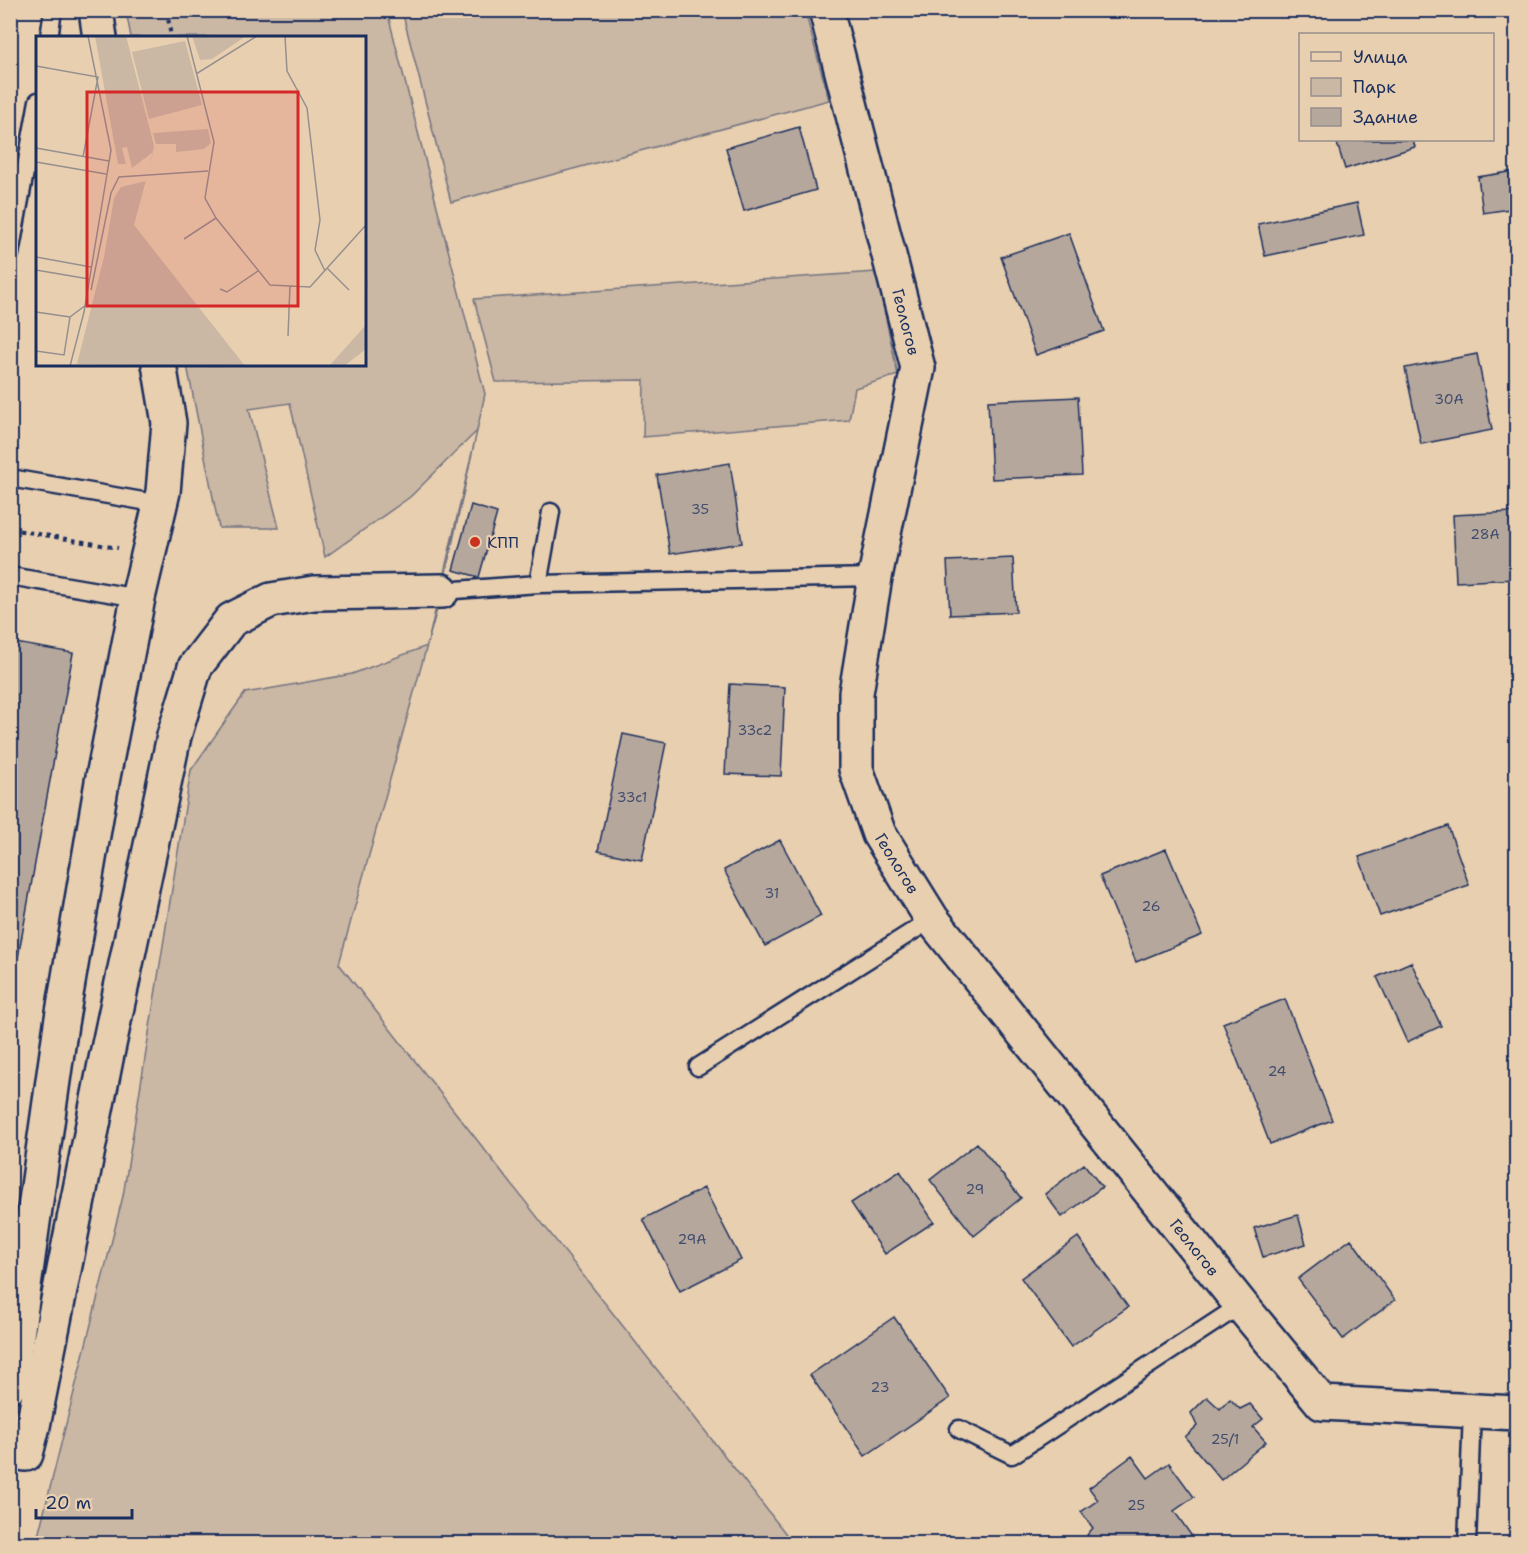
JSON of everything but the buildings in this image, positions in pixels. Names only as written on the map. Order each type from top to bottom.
[{"type":"street","points":[[96,10],[100,36]]},
{"type":"street","name":"Геологов","points":[[826,10],[918,368],[875,577],[856,693],[856,769],[879,834],[932,919],[1322,1403],[1516,1413]]},
{"type":"street","points":[[12,1369],[19,1268],[102,782],[138,598],[163,492],[169,423],[159,366]]},
{"type":"street","points":[[10,1451],[27,1454],[174,736],[195,668],[231,620],[271,600],[314,593],[442,591]]},
{"type":"lane","points":[[49,36],[53,10]]},
{"type":"lane","points":[[10,254],[36,112]]},
{"type":"lane","points":[[10,478],[160,504]]},
{"type":"lane","points":[[538,584],[551,512]]},
{"type":"lane","points":[[10,576],[138,598]]},
{"type":"lane","points":[[442,591],[538,584],[875,577]]},
{"type":"lane","points":[[698,1067],[932,919]]},
{"type":"lane","points":[[959,1429],[1012,1455],[1241,1305]]},
{"type":"lane","points":[[1467,1544],[1472,1411]]},
{"type":"path","points":[[167,10],[171,36]]},
{"type":"path","points":[[10,529],[148,553]]},
{"type":"green space","points":[[126,11],[387,11],[485,394],[477,431],[410,497],[325,557],[290,403],[249,409],[279,528],[219,528],[187,366],[366,366],[366,36],[131,36]]},
{"type":"green space","points":[[402,11],[805,11],[829,100],[451,202]]},
{"type":"green space","points":[[876,272],[898,375],[855,388],[849,420],[643,437],[644,380],[496,382],[474,299]]},
{"type":"green space","points":[[476,436],[442,591],[428,642]]},
{"type":"green space","points":[[427,646],[339,964],[793,1543],[36,1544],[123,1196],[191,770],[245,693],[352,674]]},
{"type":"place","name":"КПП","points":[[475,542]]}]
